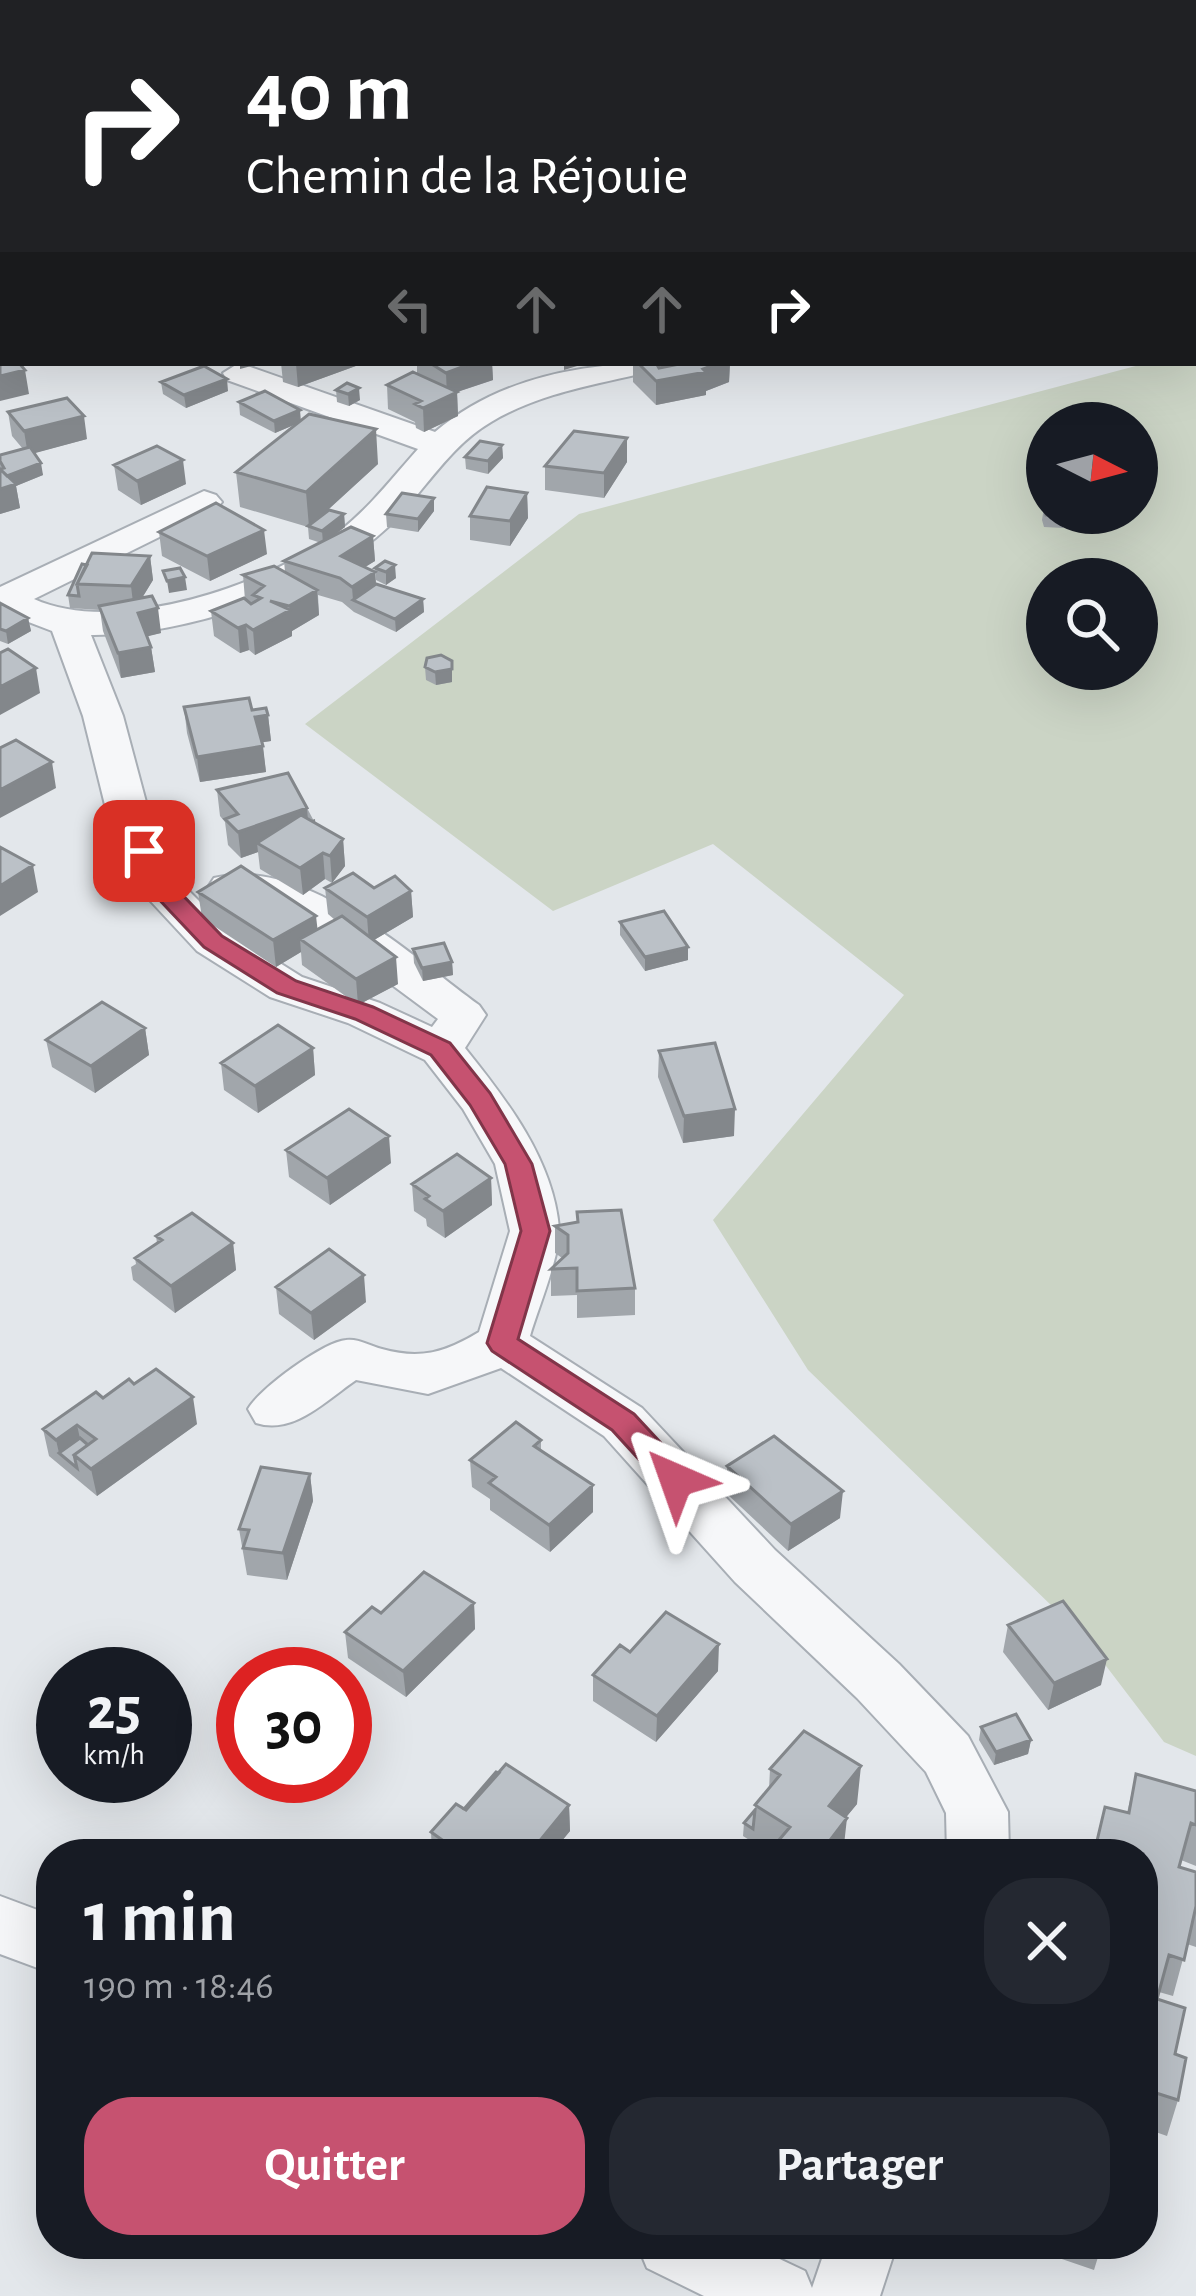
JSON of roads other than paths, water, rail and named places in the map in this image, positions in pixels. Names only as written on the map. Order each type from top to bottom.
[{"type":"street","points":[[2,598],[68,623],[164,616],[258,590],[341,546],[375,520],[437,444],[504,403],[634,366]]},
{"type":"street","points":[[239,373],[437,444]]},
{"type":"street","points":[[2,598],[204,502]]},
{"type":"street","points":[[68,623],[103,716],[129,817],[159,885],[213,941],[286,987],[364,1013],[441,1049],[481,1100],[519,1164],[536,1231],[502,1343],[460,1369],[407,1378],[350,1358],[275,1409]]},
{"type":"street","points":[[159,885],[272,889],[341,926],[463,1016],[441,1049]]},
{"type":"street","points":[[502,1343],[623,1422],[755,1566],[878,1682],[947,1754],[977,1812],[978,1839]]},
{"type":"street","points":[[0,1925],[36,1938]]},
{"type":"street","points":[[704,2259],[781,2296]]},
{"type":"street","points":[[845,2296],[857,2259]]}]
